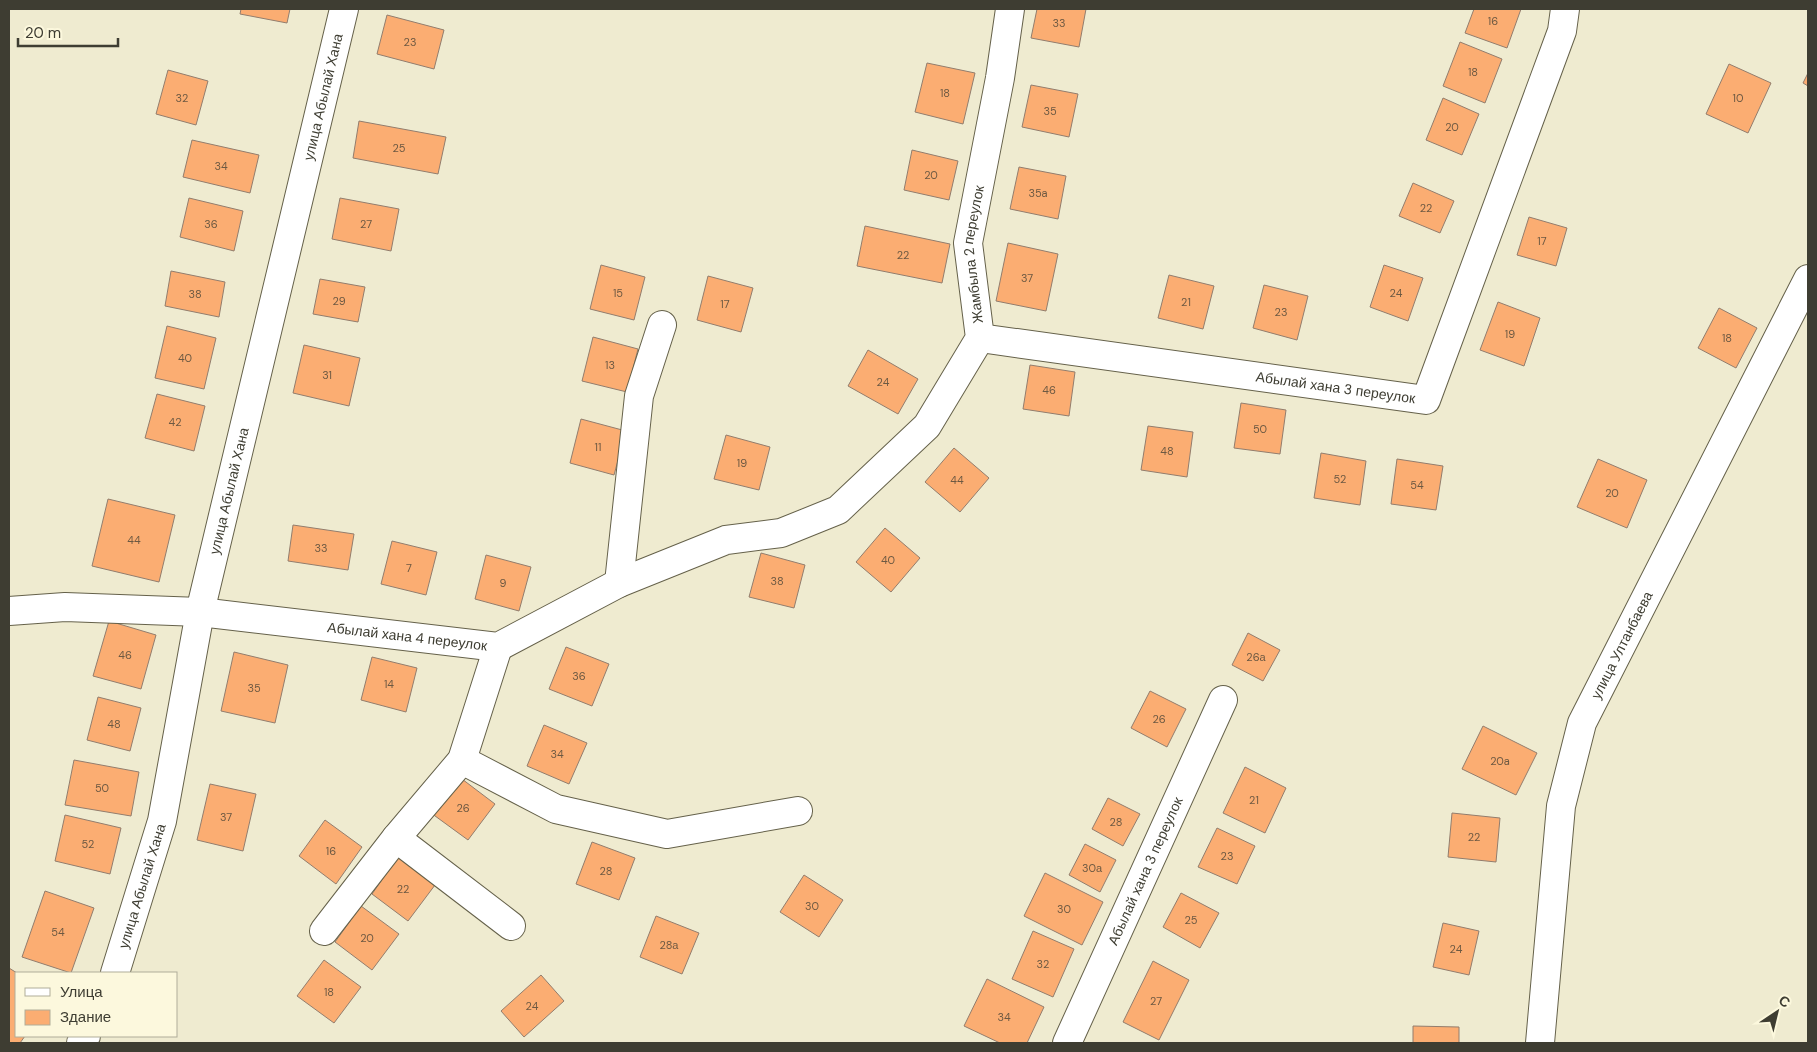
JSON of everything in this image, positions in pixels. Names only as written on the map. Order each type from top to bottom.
[{"type":"street","name":"улица Абылай Хана","points":[[115,972],[162,822],[200,612],[344,9]]},
{"type":"street","name":"Жамбыла 2 переулок","points":[[838,510],[928,426],[980,338],[968,243],[1000,78],[1010,9]]},
{"type":"street","name":"Абылай хана 3 переулок","points":[[980,338],[1426,400],[1562,32],[1565,9]]},
{"type":"street","name":"улица Ултанбаева","points":[[1540,1043],[1560,806],[1582,723],[1808,279]]},
{"type":"street","points":[[619,583],[639,396],[662,325]]},
{"type":"street","name":"Абылай хана 4 переулок","points":[[9,611],[66,608],[200,612],[498,647],[619,583],[726,540],[781,533],[838,510]]},
{"type":"street","points":[[324,931],[396,838],[462,760],[498,647]]},
{"type":"street","name":"Абылай хана 3 переулок","points":[[1067,1043],[1223,700]]},
{"type":"street","points":[[462,760],[556,809],[667,834],[798,811]]},
{"type":"street","points":[[396,838],[511,926]]},
{"type":"building","points":[[241,9],[290,9],[287,23],[240,14]]},
{"type":"building","points":[[1037,9],[1086,9],[1079,47],[1031,38]]},
{"type":"building","points":[[1474,9],[1521,9],[1507,48],[1465,33]]},
{"type":"building","points":[[387,15],[444,30],[434,69],[377,54]]},
{"type":"building","points":[[1460,42],[1502,59],[1485,103],[1443,86]]},
{"type":"building","points":[[927,63],[975,73],[963,124],[915,112]]},
{"type":"building","points":[[1729,64],[1771,83],[1748,133],[1706,114]]},
{"type":"building","points":[[168,70],[208,81],[196,125],[156,114]]},
{"type":"building","points":[[1808,73],[1808,86],[1803,83]]},
{"type":"building","points":[[1031,85],[1078,94],[1069,137],[1022,127]]},
{"type":"building","points":[[1443,98],[1479,114],[1462,155],[1426,140]]},
{"type":"building","points":[[359,121],[446,137],[438,174],[353,158]]},
{"type":"building","points":[[192,140],[259,155],[250,193],[183,177]]},
{"type":"building","points":[[912,150],[958,161],[949,200],[904,190]]},
{"type":"building","points":[[1019,167],[1066,176],[1058,219],[1010,209]]},
{"type":"building","points":[[1413,183],[1454,201],[1440,233],[1399,216]]},
{"type":"building","points":[[189,198],[243,211],[234,251],[180,237]]},
{"type":"building","points":[[340,198],[399,209],[391,251],[332,239]]},
{"type":"building","points":[[1529,217],[1567,228],[1556,266],[1517,255]]},
{"type":"building","points":[[865,226],[950,244],[942,283],[857,266]]},
{"type":"building","points":[[1008,243],[1058,254],[1046,311],[996,301]]},
{"type":"building","points":[[601,265],[645,277],[634,320],[590,309]]},
{"type":"building","points":[[1384,265],[1423,278],[1408,321],[1370,307]]},
{"type":"building","points":[[171,271],[225,282],[219,317],[165,306]]},
{"type":"building","points":[[1169,275],[1214,286],[1203,329],[1158,318]]},
{"type":"building","points":[[708,276],[753,288],[741,332],[697,320]]},
{"type":"building","points":[[320,279],[365,287],[358,322],[313,314]]},
{"type":"building","points":[[1264,285],[1308,296],[1297,340],[1253,328]]},
{"type":"building","points":[[1498,302],[1540,318],[1524,366],[1480,350]]},
{"type":"building","points":[[1719,308],[1757,328],[1736,368],[1698,348]]},
{"type":"building","points":[[167,326],[216,338],[204,389],[155,378]]},
{"type":"building","points":[[593,337],[638,349],[627,392],[582,381]]},
{"type":"building","points":[[304,345],[360,358],[349,406],[293,393]]},
{"type":"building","points":[[868,350],[918,379],[898,414],[848,386]]},
{"type":"building","points":[[1030,365],[1075,372],[1069,416],[1023,409]]},
{"type":"building","points":[[157,394],[205,406],[194,451],[145,438]]},
{"type":"building","points":[[1241,403],[1286,410],[1280,454],[1234,448]]},
{"type":"building","points":[[581,419],[626,431],[614,475],[570,463]]},
{"type":"building","points":[[1148,426],[1193,432],[1187,477],[1141,470]]},
{"type":"building","points":[[726,435],[770,447],[759,490],[714,479]]},
{"type":"building","points":[[954,448],[989,478],[960,512],[925,482]]},
{"type":"building","points":[[1321,453],[1366,461],[1360,505],[1314,498]]},
{"type":"building","points":[[1397,459],[1443,466],[1436,510],[1391,504]]},
{"type":"building","points":[[1598,459],[1647,480],[1627,528],[1577,507]]},
{"type":"building","points":[[108,499],[175,515],[159,582],[92,566]]},
{"type":"building","points":[[293,525],[354,534],[348,570],[288,561]]},
{"type":"building","points":[[885,528],[920,558],[891,592],[856,562]]},
{"type":"building","points":[[392,541],[437,552],[426,595],[381,584]]},
{"type":"building","points":[[761,553],[805,565],[794,608],[749,597]]},
{"type":"building","points":[[486,555],[531,567],[519,611],[475,599]]},
{"type":"building","points":[[109,621],[156,635],[141,689],[93,676]]},
{"type":"building","points":[[1248,633],[1280,650],[1263,681],[1232,665]]},
{"type":"building","points":[[566,647],[609,664],[592,706],[549,689]]},
{"type":"building","points":[[234,652],[288,665],[275,723],[221,711]]},
{"type":"building","points":[[372,657],[417,668],[406,712],[361,700]]},
{"type":"building","points":[[1150,691],[1186,709],[1167,747],[1131,728]]},
{"type":"building","points":[[98,697],[141,708],[130,751],[87,740]]},
{"type":"building","points":[[544,725],[587,743],[569,784],[527,766]]},
{"type":"building","points":[[1483,726],[1537,753],[1516,795],[1462,769]]},
{"type":"building","points":[[74,760],[139,772],[131,816],[65,805]]},
{"type":"building","points":[[1245,767],[1286,788],[1265,833],[1223,813]]},
{"type":"building","points":[[458,776],[495,804],[468,840],[431,813]]},
{"type":"building","points":[[210,784],[256,794],[243,851],[197,840]]},
{"type":"building","points":[[1108,798],[1140,814],[1123,846],[1092,829]]},
{"type":"building","points":[[1452,813],[1500,818],[1496,862],[1448,857]]},
{"type":"building","points":[[65,815],[121,828],[110,874],[55,861]]},
{"type":"building","points":[[325,820],[362,847],[336,884],[299,856]]},
{"type":"building","points":[[1217,828],[1255,846],[1237,884],[1198,867]]},
{"type":"building","points":[[592,842],[635,858],[619,900],[576,884]]},
{"type":"building","points":[[1085,844],[1116,860],[1100,892],[1069,875]]},
{"type":"building","points":[[398,857],[435,885],[408,921],[372,894]]},
{"type":"building","points":[[1045,873],[1103,902],[1082,945],[1024,916]]},
{"type":"building","points":[[804,875],[843,900],[819,937],[780,912]]},
{"type":"building","points":[[45,891],[94,908],[71,972],[22,957]]},
{"type":"building","points":[[1181,893],[1219,913],[1200,948],[1163,927]]},
{"type":"building","points":[[361,906],[399,934],[372,970],[335,942]]},
{"type":"building","points":[[656,916],[699,933],[682,974],[640,957]]},
{"type":"building","points":[[1443,923],[1479,931],[1469,975],[1433,967]]},
{"type":"building","points":[[1033,931],[1074,949],[1053,997],[1012,979]]},
{"type":"building","points":[[324,960],[361,987],[334,1023],[297,996]]},
{"type":"building","points":[[1153,961],[1189,980],[1159,1040],[1123,1022]]},
{"type":"building","points":[[9,968],[15,972],[15,1037],[24,1037],[20,1043],[9,1043]]},
{"type":"building","points":[[541,975],[564,1001],[524,1037],[501,1011]]},
{"type":"building","points":[[987,979],[1044,1007],[1027,1043],[1000,1043],[964,1026]]},
{"type":"building","points":[[1413,1026],[1459,1027],[1459,1043],[1413,1043]]}]
